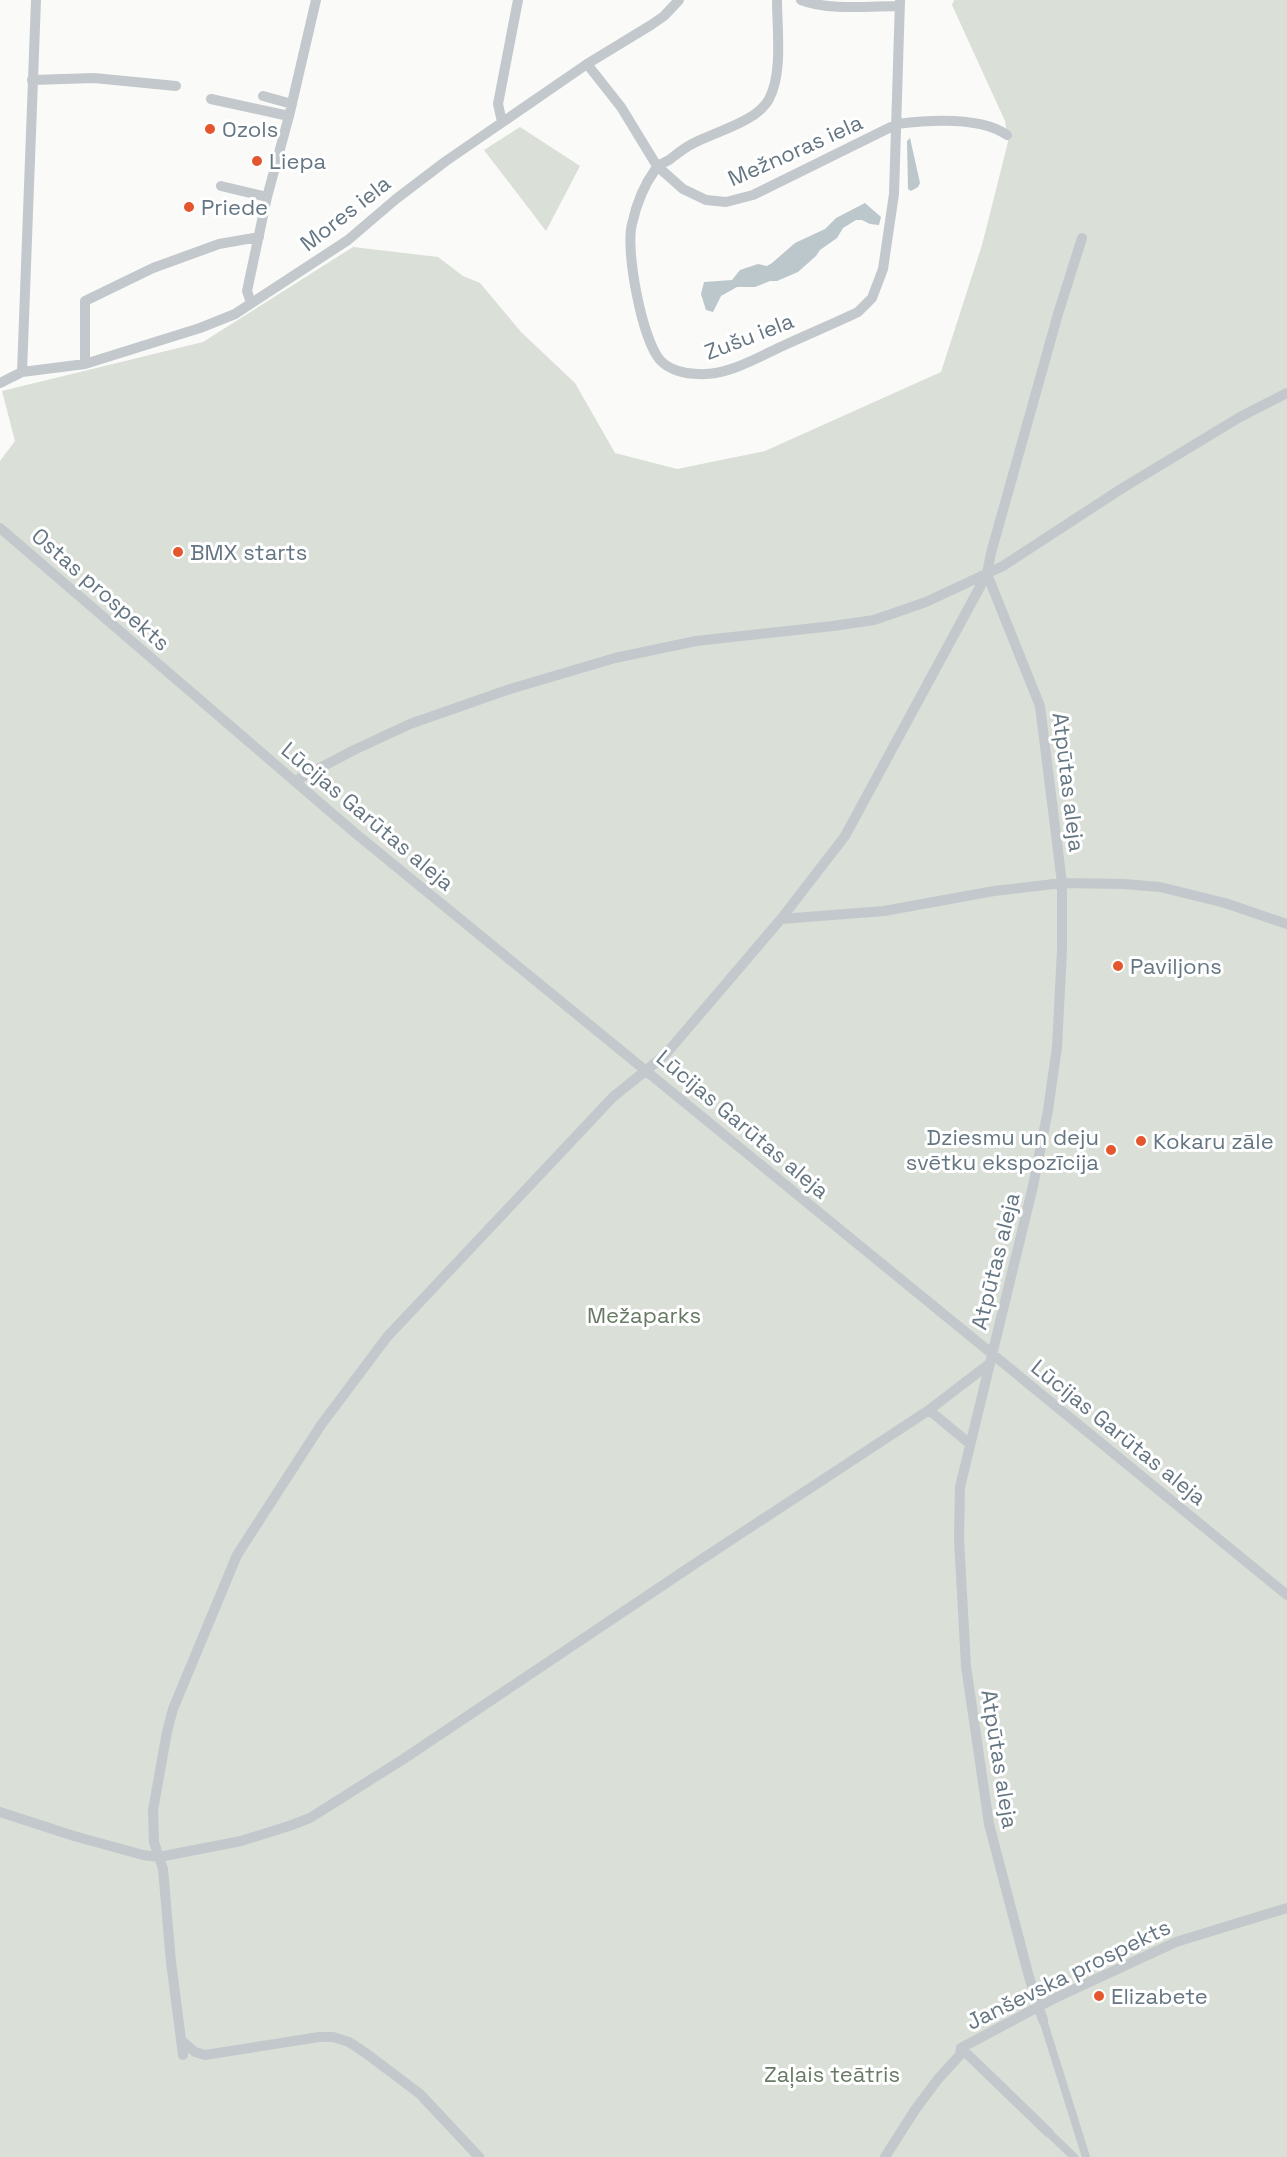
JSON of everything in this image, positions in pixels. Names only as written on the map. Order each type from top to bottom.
[{"type":"street","points":[[22,372],[36,0]]},
{"type":"street","points":[[251,303],[247,291],[267,197],[292,104],[316,0]]},
{"type":"street","points":[[502,122],[498,104],[518,0]]},
{"type":"street","name":"Mores iela","points":[[0,382],[22,372],[85,364],[221,320],[348,240],[396,199],[502,122],[587,64],[651,25],[664,16],[679,0]]},
{"type":"street","points":[[657,166],[692,144],[751,117],[768,102],[774,89],[776,74],[777,0]]},
{"type":"street","points":[[801,0],[826,6],[900,3]]},
{"type":"street","name":"Zušu iela","points":[[657,166],[637,209],[630,233],[632,264],[642,316],[655,352],[664,363],[680,371],[707,374],[740,365],[858,312],[872,298],[883,269],[888,241],[894,194],[900,3]]},
{"type":"street","name":"Mežnoras iela","points":[[587,64],[621,107],[657,166],[683,189],[695,196],[716,201],[740,200],[753,195],[897,124],[962,122],[993,126],[1007,135]]},
{"type":"street","points":[[32,80],[94,78],[176,86]]},
{"type":"street","points":[[263,96],[292,104]]},
{"type":"street","points":[[211,99],[289,116]]},
{"type":"street","points":[[221,186],[267,197]]},
{"type":"street","points":[[85,364],[85,301],[153,268],[219,244],[259,237]]},
{"type":"street","points":[[183,2055],[171,1962],[163,1869],[154,1842],[153,1810],[166,1732],[173,1709],[237,1555],[321,1425],[387,1337],[613,1097],[665,1055],[782,919],[845,836],[987,574],[1058,314],[1082,238]]},
{"type":"street","points":[[295,781],[410,724],[531,683],[615,658],[696,641],[874,620],[926,602],[987,574],[1232,422],[1287,393]]},
{"type":"street","name":"Ostas prospekts","points":[[0,528],[177,680]]},
{"type":"street","name":"Atpūtas aleja","points":[[987,574],[1040,706],[1062,883],[1062,950],[1057,1047],[1048,1110],[1033,1186],[960,1487],[959,1539],[966,1666],[991,1833],[1029,1977],[1086,2157]]},
{"type":"street","name":"Lūcijas Garūtas aleja","points":[[177,680],[355,833],[647,1070],[991,1360],[1287,1595]]},
{"type":"street","points":[[782,919],[884,911],[994,891],[1062,883],[1160,887],[1225,903],[1287,924]]},
{"type":"street","points":[[0,1812],[102,1844],[159,1857],[241,1841],[289,1827],[326,1809],[929,1410],[991,1360]]},
{"type":"street","points":[[929,1410],[970,1444]]},
{"type":"street","name":"Janševska prospekts","points":[[885,2157],[915,2110],[938,2079],[960,2055],[961,2048],[1039,2007],[1188,1937],[1287,1908]]},
{"type":"street","points":[[182,2041],[195,2052],[205,2055],[319,2037],[333,2037],[349,2042],[420,2094],[479,2157]]},
{"type":"street","points":[[961,2048],[1074,2157]]},
{"type":"green space","name":"Mežaparks","points":[[954,0],[1287,0],[1287,2157],[0,2157],[0,461],[15,441],[2,391],[203,342],[353,247],[438,257],[463,276],[480,283],[521,332],[575,383],[615,453],[677,469],[765,451],[941,372],[982,245],[1008,142],[1005,121],[952,5]]},
{"type":"green space","points":[[520,127],[580,166],[546,231],[484,150]]},
{"type":"shaded area","points":[[910,138],[920,183],[911,191],[908,189],[907,141]]},
{"type":"shaded area","points":[[865,203],[881,217],[879,225],[856,220],[843,228],[837,238],[820,250],[798,272],[755,287],[737,287],[721,296],[713,312],[706,310],[701,294],[704,282],[732,280],[740,270],[758,264],[767,266],[795,243],[825,229],[836,218]]},
{"type":"place","name":"Ozols","points":[[210,129]]},
{"type":"place","name":"Liepa","points":[[257,161]]},
{"type":"place","name":"Priede","points":[[189,207]]},
{"type":"place","name":"BMX starts","points":[[178,552]]},
{"type":"place","name":"Paviljons","points":[[1118,966]]},
{"type":"place","name":"Kokaru zāle","points":[[1141,1141]]},
{"type":"place","name":"Dziesmu un deju svētku ekspozīcija","points":[[1111,1150]]},
{"type":"place","name":"Elizabete","points":[[1099,1996]]},
{"type":"park label","name":"Zaļais teātris","points":[[832,2074]]}]
